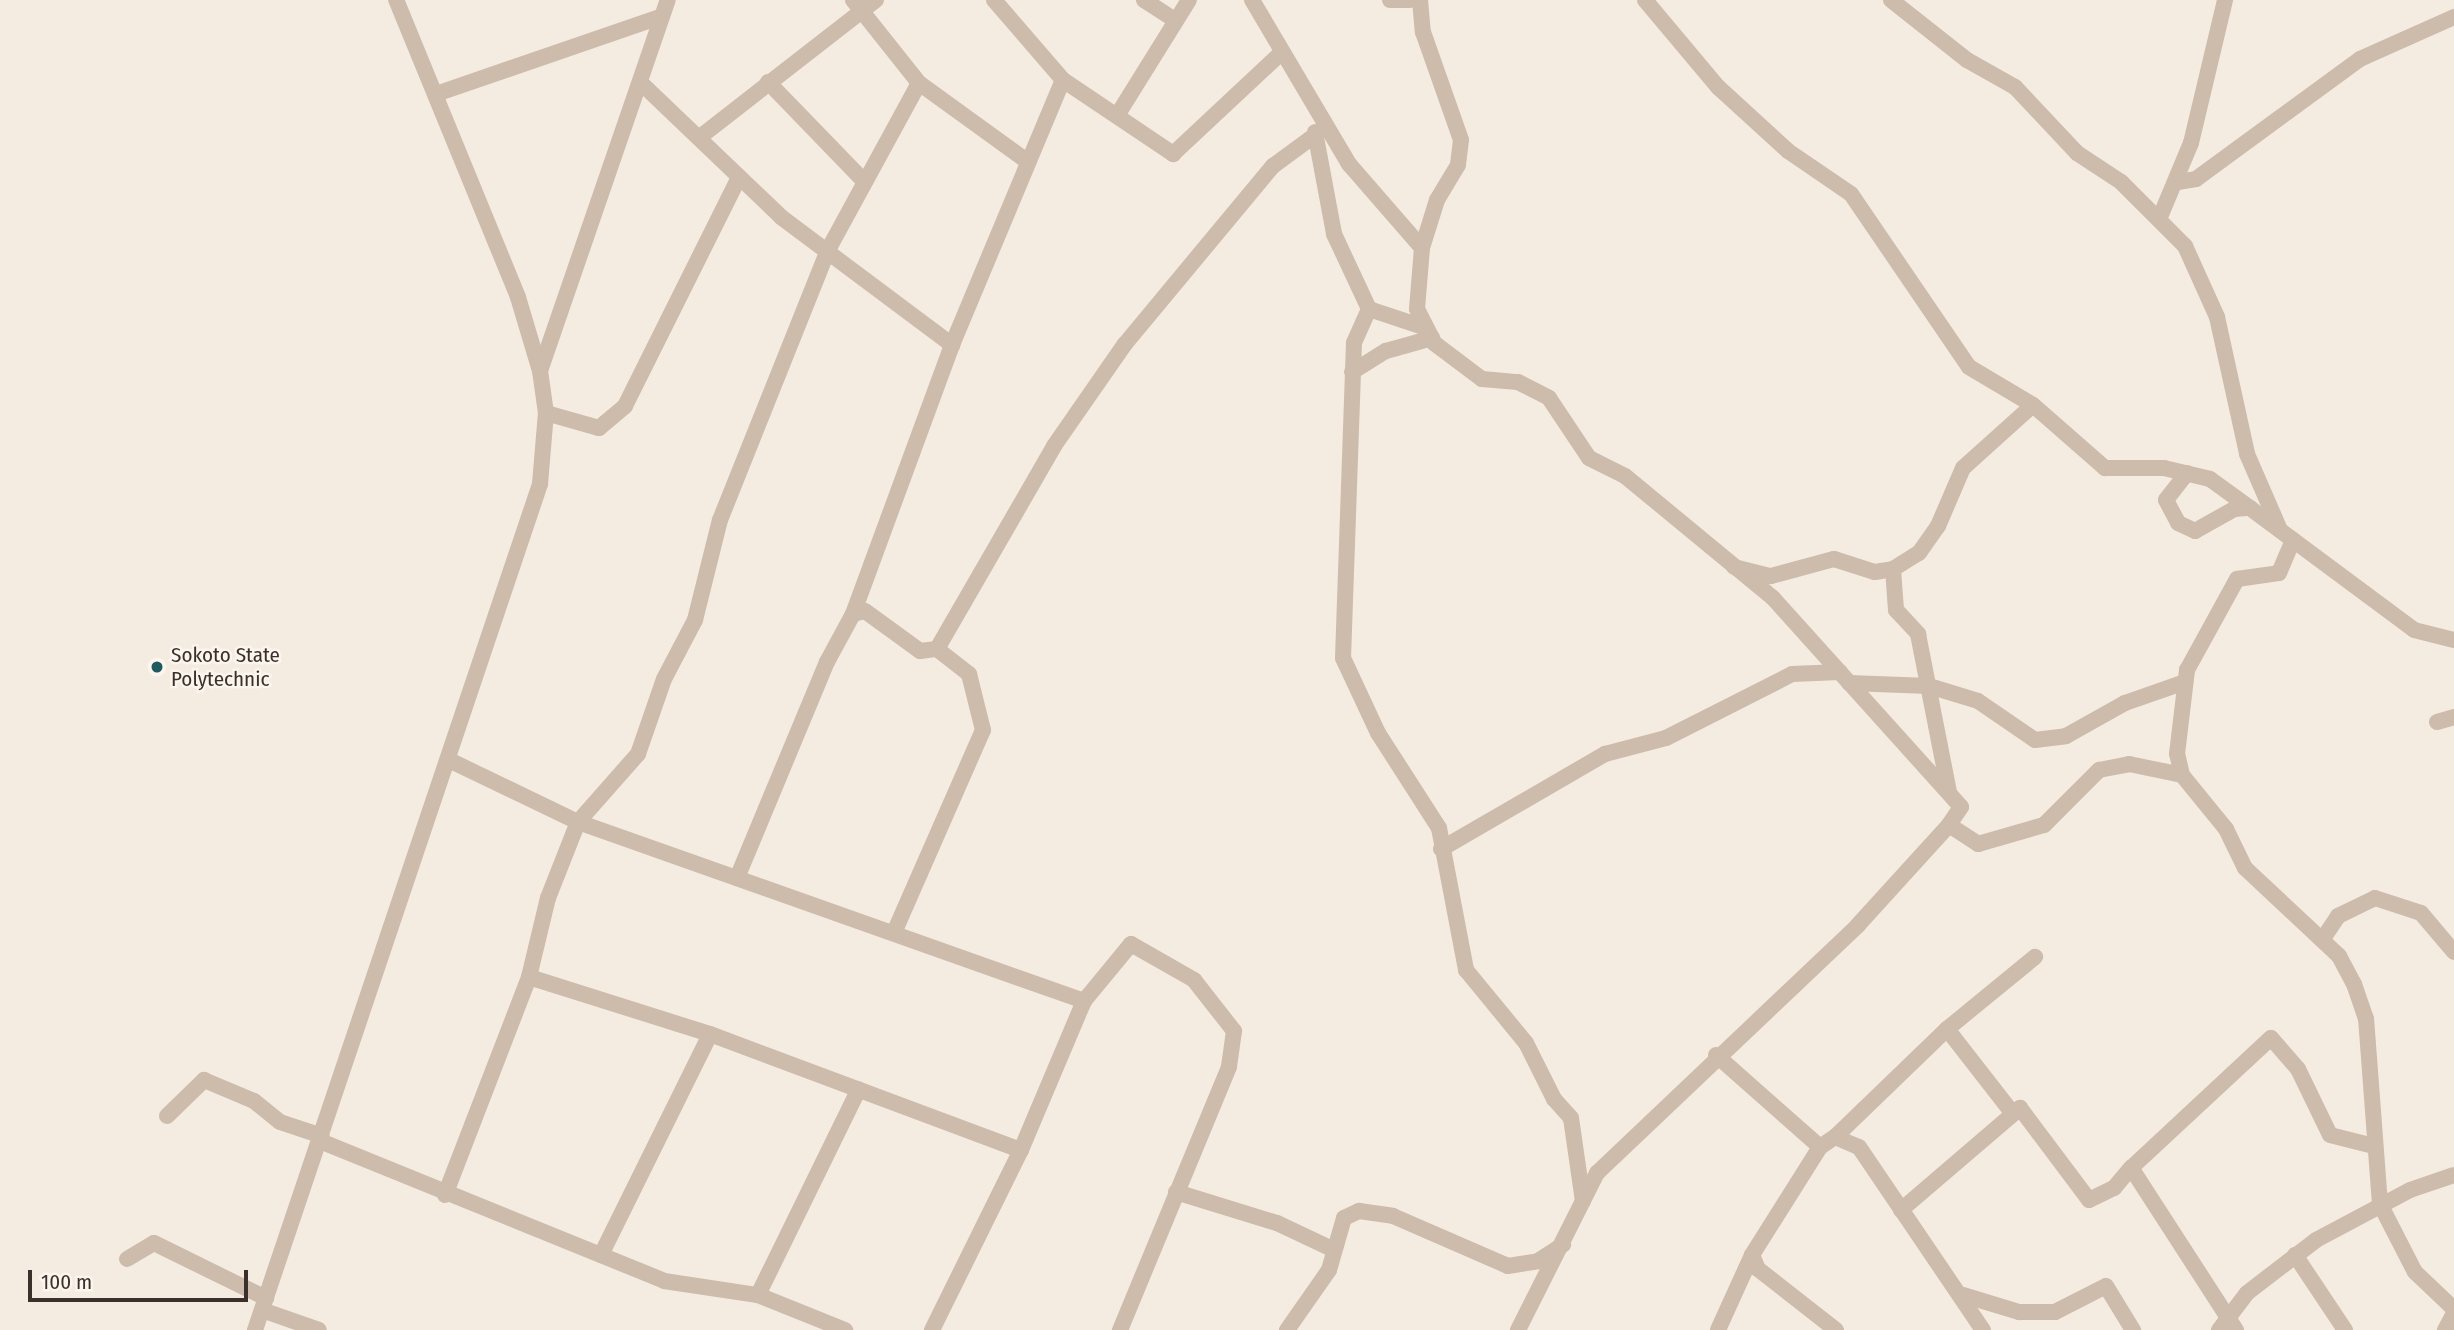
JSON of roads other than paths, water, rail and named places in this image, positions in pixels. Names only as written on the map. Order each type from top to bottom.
[{"type":"street","points":[[255,1330],[524,546],[540,484],[546,413],[540,371],[436,94],[397,3],[414,0]]},
{"type":"street","points":[[700,137],[857,6],[876,0]]},
{"type":"street","points":[[994,0],[1063,79],[1178,153],[1281,53]]},
{"type":"street","points":[[1144,0],[1175,20]]},
{"type":"street","points":[[1118,114],[1189,0]]},
{"type":"street","points":[[1252,0],[1321,129],[1422,248]]},
{"type":"street","points":[[1391,0],[1410,0]]},
{"type":"street","points":[[1420,0],[1423,32],[1461,140],[1458,165],[1422,248],[1417,309],[1429,333]]},
{"type":"street","points":[[1646,0],[1718,86],[1787,151],[1850,194],[1969,367],[2033,405],[2105,468],[2187,473],[2210,479],[2414,630],[2454,640]]},
{"type":"street","points":[[1891,0],[1967,60],[2015,87],[2077,153],[2160,217],[2185,246],[2217,317],[2247,454],[2287,535],[2279,573],[2237,579],[2185,682],[2177,754],[2182,775],[2226,828],[2245,868],[2339,956],[2366,1018],[2372,1146],[2381,1204],[2415,1272],[2454,1311],[2445,1330]]},
{"type":"street","points":[[2160,217],[2178,182],[2225,0]]},
{"type":"street","points":[[857,6],[919,83],[1028,162]]},
{"type":"street","points":[[436,94],[665,8]]},
{"type":"street","points":[[540,371],[665,8]]},
{"type":"street","points":[[2178,182],[2196,179],[2360,59],[2454,17]]},
{"type":"street","points":[[737,878],[827,662],[853,614],[952,345],[1063,79]]},
{"type":"street","points":[[768,82],[865,182]]},
{"type":"street","points":[[641,83],[739,177],[828,250],[952,345]]},
{"type":"street","points":[[445,1195],[529,977],[548,898],[578,822],[643,742],[664,679],[695,620],[720,520],[828,250],[919,83]]},
{"type":"street","points":[[1321,129],[1334,234],[1369,309],[1429,333],[1482,379],[1518,382],[1549,398],[1588,458],[1625,476],[1728,566],[1773,598],[1961,807],[1949,825],[1858,925],[1716,1055],[1597,1173],[1565,1244],[1518,1330]]},
{"type":"street","points":[[937,649],[1054,446],[1125,344],[1212,232],[1273,166],[1321,129]]},
{"type":"street","points":[[546,413],[599,428],[625,406],[739,177]]},
{"type":"street","points":[[1369,309],[1354,344],[1343,658],[1378,733],[1439,828],[1466,970],[1526,1043],[1554,1099],[1571,1118],[1583,1201]]},
{"type":"street","points":[[1352,372],[1386,351],[1429,333]]},
{"type":"street","points":[[1728,566],[1771,576],[1834,559],[1875,572],[1893,569],[1919,553],[1938,526],[1963,468],[2033,405]]},
{"type":"street","points":[[2187,473],[2166,500],[2178,523],[2194,531],[2234,509],[2250,508]]},
{"type":"street","points":[[1893,569],[1896,610],[1918,634],[1950,794]]},
{"type":"street","points":[[853,614],[877,616],[920,651],[937,649],[969,674],[984,730],[895,930]]},
{"type":"street","points":[[1441,849],[1605,754],[1666,738],[1792,674],[1929,686],[1978,701],[2035,740],[2066,736],[2125,703],[2185,682]]},
{"type":"street","points":[[2437,722],[2454,717]]},
{"type":"street","points":[[451,761],[578,822],[895,930],[1084,1001]]},
{"type":"street","points":[[1949,825],[1978,844],[1990,843],[2004,833],[2044,825],[2099,770],[2129,764],[2182,775]]},
{"type":"street","points":[[2322,940],[2338,916],[2375,898],[2421,914],[2454,952]]},
{"type":"street","points":[[932,1330],[1021,1150],[1084,1001],[1131,944],[1194,980],[1234,1031],[1214,1114],[1176,1192],[1120,1330]]},
{"type":"street","points":[[1718,1330],[1752,1255],[1820,1147],[1835,1137],[1947,1029],[2035,957]]},
{"type":"street","points":[[529,977],[710,1034],[1021,1150]]},
{"type":"street","points":[[1947,1029],[2010,1110],[2029,1112],[2089,1200],[2114,1188],[2131,1168],[2271,1038],[2298,1069],[2330,1135],[2372,1146]]},
{"type":"street","points":[[601,1255],[710,1034]]},
{"type":"street","points":[[1716,1055],[1820,1147]]},
{"type":"street","points":[[167,1116],[204,1080],[254,1101],[280,1122],[445,1195],[664,1281],[758,1295],[845,1330]]},
{"type":"street","points":[[758,1295],[859,1089]]},
{"type":"street","points":[[1901,1210],[2010,1110]]},
{"type":"street","points":[[1835,1137],[1858,1147],[1962,1294],[1983,1330]]},
{"type":"street","points":[[2131,1168],[2228,1327]]},
{"type":"street","points":[[2228,1327],[2233,1307],[2295,1255],[2381,1204],[2454,1175]]},
{"type":"street","points":[[1176,1192],[1277,1223],[1332,1249]]},
{"type":"street","points":[[1287,1330],[1329,1270],[1332,1249],[1344,1218],[1367,1209],[1508,1266],[1538,1261],[1565,1244]]},
{"type":"street","points":[[127,1259],[154,1243],[264,1304],[319,1330]]},
{"type":"street","points":[[1752,1255],[1758,1269],[1812,1305],[1836,1330]]},
{"type":"street","points":[[2295,1255],[2345,1330]]},
{"type":"street","points":[[1962,1294],[2018,1312],[2055,1312],[2106,1286],[2133,1330]]},
{"type":"place","name":"Sokoto State Polytechnic","points":[[157,667]]}]
